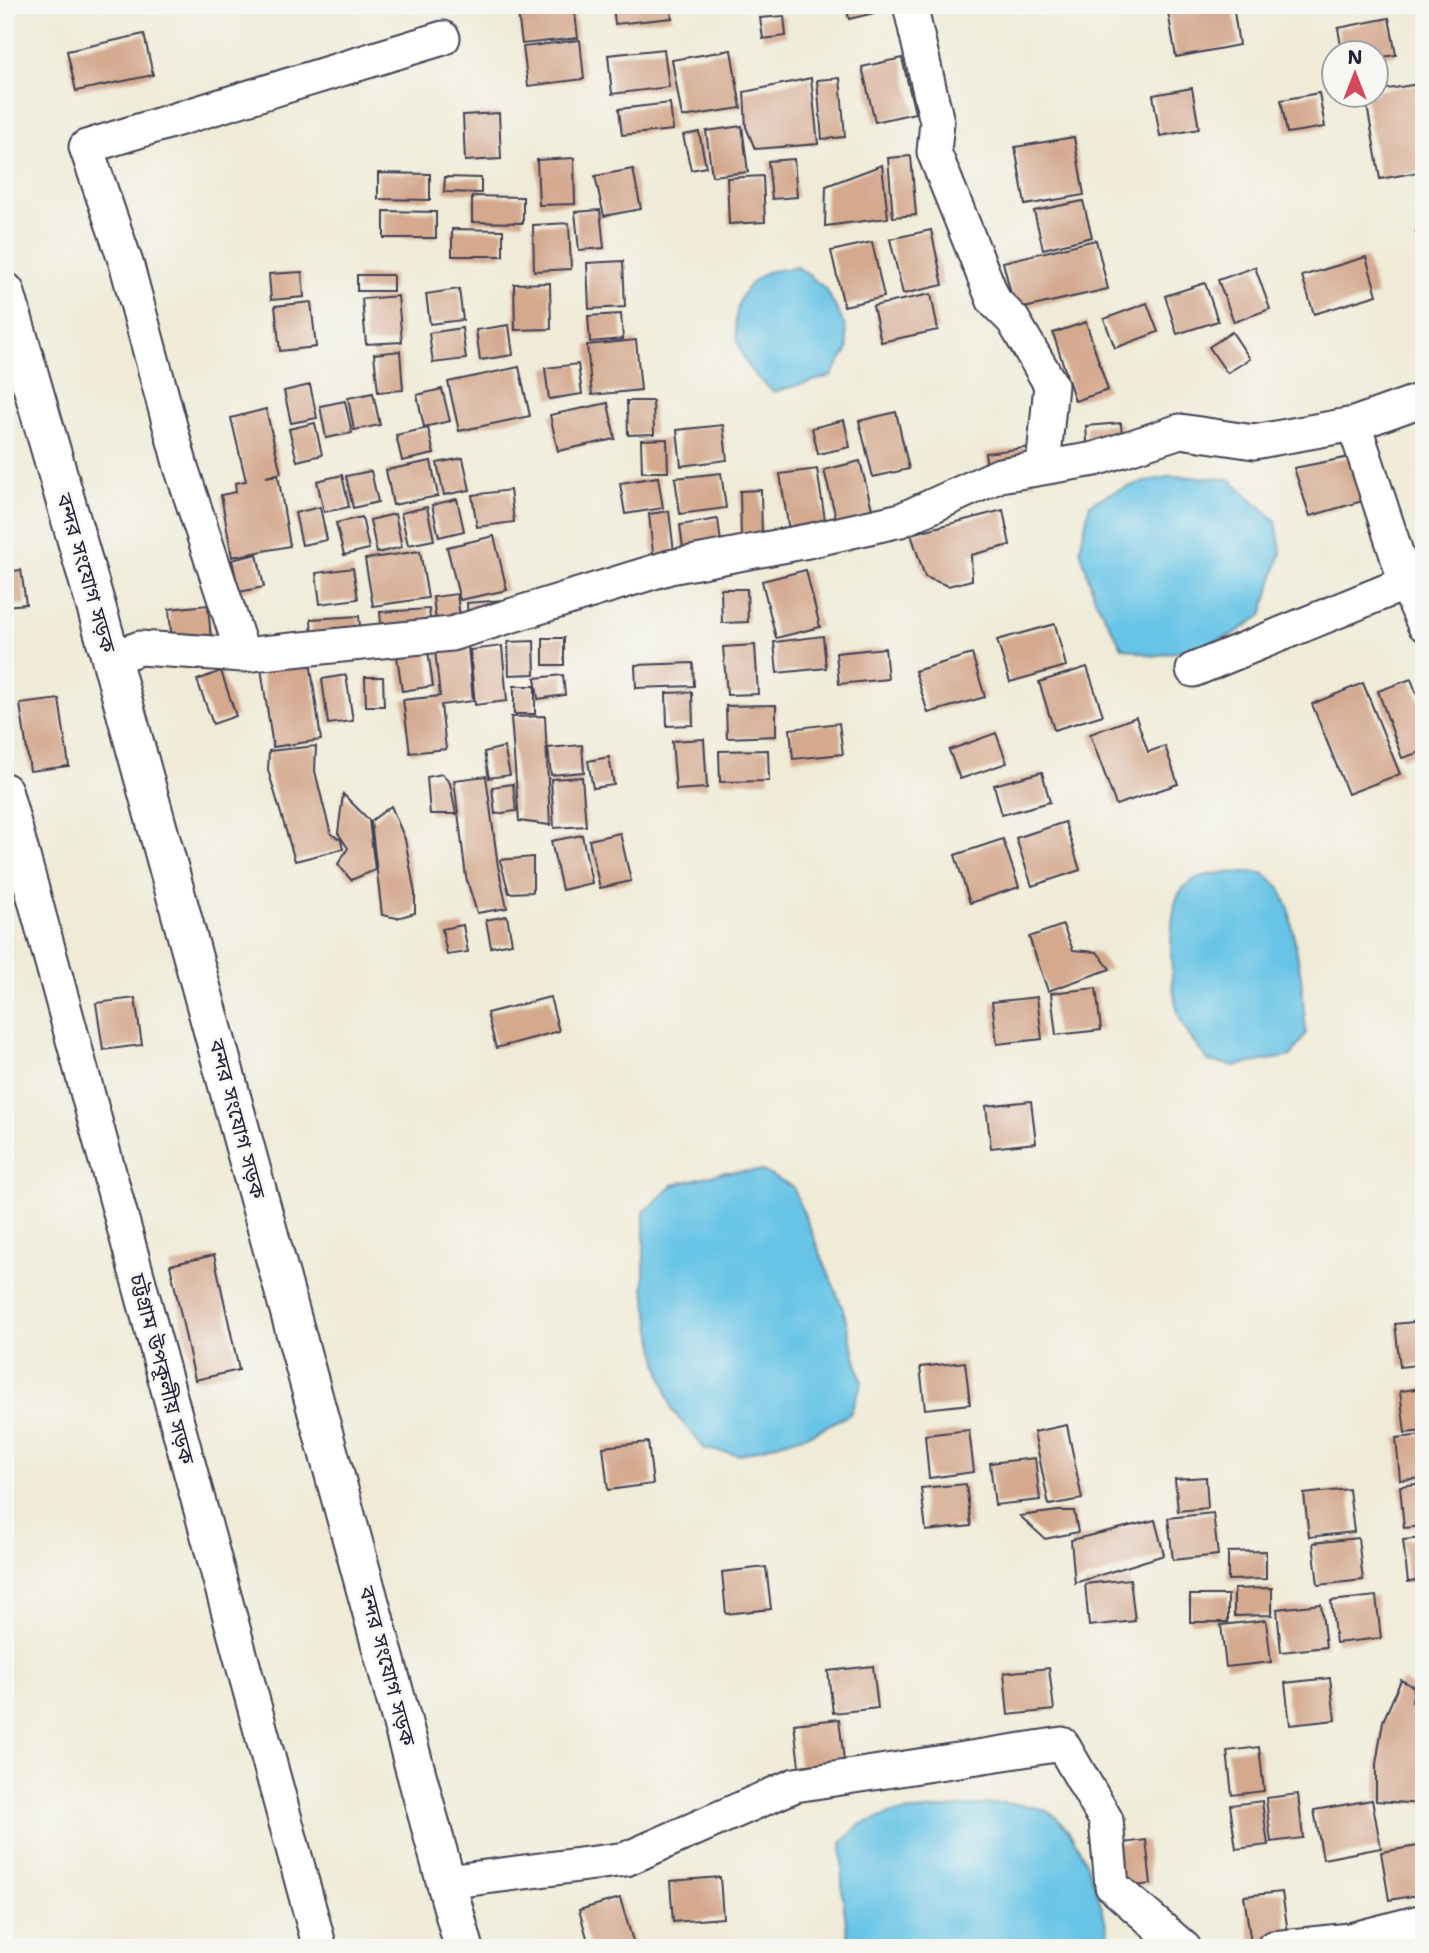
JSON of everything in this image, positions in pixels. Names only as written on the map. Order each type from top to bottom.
[{"type":"highway","name":"বন্দর সংযোগ সড়ক","points":[[5,292],[111,658],[464,1948]]},
{"type":"street","points":[[910,5],[937,122],[934,152],[994,301],[1013,320],[1051,385],[1043,467]]},
{"type":"street","points":[[243,655],[181,467],[127,266],[86,147],[443,38]]},
{"type":"street","points":[[111,658],[140,648],[243,655],[451,634],[670,567],[901,520],[1000,475],[1096,459],[1180,431],[1254,442],[1354,424],[1424,400]]},
{"type":"street","points":[[1354,424],[1406,583],[1424,624]]},
{"type":"street","points":[[1193,670],[1406,583]]},
{"type":"street","name":"চট্টগ্রাম উপকূলীয় সড়ক","points":[[5,790],[320,1948]]},
{"type":"street","points":[[446,1882],[626,1859],[795,1785],[1062,1744],[1106,1820],[1112,1885],[1184,1948]]},
{"type":"street","points":[[1273,1948],[1350,1940],[1424,1921]]},
{"type":"water","points":[[798,267],[826,289],[845,326],[848,349],[831,376],[774,392],[752,372],[743,357],[738,343],[736,316],[745,292],[753,282],[765,273]]},
{"type":"water","points":[[1172,476],[1230,479],[1276,521],[1281,552],[1262,615],[1234,634],[1196,648],[1153,656],[1122,647],[1095,599],[1080,549],[1090,504],[1140,483]]},
{"type":"water","points":[[1219,873],[1263,873],[1280,888],[1289,909],[1301,977],[1306,1033],[1291,1056],[1235,1066],[1208,1061],[1184,1027],[1174,989],[1171,955],[1173,921],[1178,896],[1193,880]]},
{"type":"water","points":[[762,1171],[793,1187],[843,1309],[862,1383],[850,1414],[813,1433],[740,1455],[705,1449],[672,1410],[658,1362],[644,1286],[644,1212],[673,1185],[724,1172]]},
{"type":"water","points":[[1004,1803],[1042,1809],[1056,1818],[1069,1832],[1080,1850],[1097,1891],[1112,1948],[849,1948],[842,1890],[842,1843],[859,1825],[893,1813]]},
{"type":"building","points":[[517,5],[574,5],[578,38],[522,44]]},
{"type":"building","points":[[613,5],[670,5],[672,18],[615,24]]},
{"type":"building","points":[[846,5],[903,5],[903,6],[849,19]]},
{"type":"building","points":[[1206,5],[1233,5],[1239,45],[1176,57],[1168,12]]},
{"type":"building","points":[[784,16],[786,36],[763,39],[760,18]]},
{"type":"building","points":[[1389,18],[1396,55],[1390,56],[1390,38],[1340,38],[1338,28]]},
{"type":"building","points":[[144,34],[153,75],[76,91],[67,51]]},
{"type":"building","points":[[580,40],[584,79],[528,86],[523,47]]},
{"type":"building","points":[[664,49],[669,87],[612,94],[608,55]]},
{"type":"building","points":[[731,50],[741,108],[682,117],[672,60]]},
{"type":"building","points":[[902,58],[915,113],[875,122],[862,67]]},
{"type":"building","points":[[811,78],[818,144],[755,149],[746,127],[744,92]]},
{"type":"building","points":[[840,78],[845,137],[822,139],[817,80]]},
{"type":"building","points":[[1424,83],[1424,171],[1380,179],[1367,108],[1390,108],[1390,89]]},
{"type":"building","points":[[1192,88],[1199,129],[1160,136],[1153,95]]},
{"type":"building","points":[[1319,93],[1325,127],[1287,133],[1281,100]]},
{"type":"building","points":[[670,103],[673,130],[622,135],[619,109]]},
{"type":"building","points":[[499,113],[501,159],[465,161],[463,115]]},
{"type":"building","points":[[742,126],[748,172],[712,176],[706,131]]},
{"type":"building","points":[[699,132],[706,167],[691,170],[683,135]]},
{"type":"building","points":[[1074,137],[1084,195],[1025,205],[1015,147]]},
{"type":"building","points":[[911,156],[916,215],[893,217],[888,158]]},
{"type":"building","points":[[574,158],[575,204],[539,205],[537,160]]},
{"type":"building","points":[[794,159],[797,197],[772,199],[768,161]]},
{"type":"building","points":[[882,165],[888,218],[825,226],[826,186]]},
{"type":"building","points":[[633,169],[641,209],[604,216],[595,176]]},
{"type":"building","points":[[378,173],[430,174],[430,200],[378,199]]},
{"type":"building","points":[[763,176],[765,222],[729,224],[727,178]]},
{"type":"building","points":[[445,177],[481,178],[481,193],[444,192]]},
{"type":"building","points":[[472,196],[523,197],[523,223],[472,222]]},
{"type":"building","points":[[1083,201],[1092,237],[1043,249],[1034,211]]},
{"type":"building","points":[[600,210],[604,248],[579,250],[575,212]]},
{"type":"building","points":[[384,211],[436,212],[436,238],[384,238]]},
{"type":"building","points":[[569,223],[571,269],[534,271],[533,225]]},
{"type":"building","points":[[452,229],[503,230],[503,256],[452,256]]},
{"type":"building","points":[[931,230],[943,285],[903,294],[890,239]]},
{"type":"building","points":[[1424,230],[1424,263],[1423,263],[1416,232]]},
{"type":"building","points":[[1096,240],[1108,289],[1015,310],[1003,262]]},
{"type":"building","points":[[872,242],[884,297],[844,306],[831,251]]},
{"type":"building","points":[[1366,257],[1377,295],[1314,314],[1302,276]]},
{"type":"building","points":[[623,261],[625,307],[589,309],[587,263]]},
{"type":"building","points":[[1255,267],[1270,309],[1234,322],[1218,280]]},
{"type":"building","points":[[302,272],[304,297],[271,300],[269,274]]},
{"type":"building","points":[[357,275],[393,275],[393,291],[357,291]]},
{"type":"building","points":[[550,283],[551,329],[515,330],[514,284]]},
{"type":"building","points":[[1205,283],[1218,321],[1177,334],[1165,296]]},
{"type":"building","points":[[459,289],[463,320],[430,324],[426,294]]},
{"type":"building","points":[[931,294],[938,330],[881,342],[873,306]]},
{"type":"building","points":[[398,296],[402,342],[366,344],[362,299]]},
{"type":"building","points":[[311,302],[316,347],[280,351],[275,306]]},
{"type":"building","points":[[1147,303],[1158,332],[1115,348],[1104,319]]},
{"type":"building","points":[[621,314],[623,339],[590,342],[588,316]]},
{"type":"building","points":[[1086,322],[1108,390],[1075,401],[1053,333]]},
{"type":"building","points":[[509,325],[513,355],[480,360],[476,330]]},
{"type":"building","points":[[462,328],[466,359],[433,363],[429,333]]},
{"type":"building","points":[[1232,332],[1250,359],[1227,373],[1209,347]]},
{"type":"building","points":[[636,340],[641,390],[592,395],[587,345]]},
{"type":"building","points":[[400,351],[403,390],[378,392],[374,354]]},
{"type":"building","points":[[578,364],[582,394],[549,399],[545,368]]},
{"type":"building","points":[[519,367],[530,416],[459,431],[448,382]]},
{"type":"building","points":[[310,385],[317,418],[291,423],[284,391]]},
{"type":"building","points":[[442,389],[450,421],[424,427],[417,395]]},
{"type":"building","points":[[373,393],[380,425],[354,430],[348,398]]},
{"type":"building","points":[[345,401],[352,433],[326,438],[320,406]]},
{"type":"building","points":[[627,401],[653,401],[654,434],[628,435]]},
{"type":"building","points":[[608,403],[615,439],[558,451],[550,415]]},
{"type":"building","points":[[266,409],[281,473],[266,477],[278,475],[290,546],[232,557],[221,495],[236,492],[235,483],[246,481],[231,418]]},
{"type":"building","points":[[896,412],[909,469],[873,477],[859,421]]},
{"type":"building","points":[[844,420],[850,447],[818,454],[812,428]]},
{"type":"building","points":[[315,423],[322,455],[297,461],[289,429]]},
{"type":"building","points":[[1121,423],[1123,453],[1088,456],[1086,426]]},
{"type":"building","points":[[723,425],[727,460],[681,466],[677,430]]},
{"type":"building","points":[[428,428],[434,454],[402,461],[396,435]]},
{"type":"building","points":[[667,439],[668,472],[642,472],[641,440]]},
{"type":"building","points":[[1031,447],[1035,483],[990,488],[985,453]]},
{"type":"building","points":[[1360,455],[1373,498],[1310,516],[1294,468]]},
{"type":"building","points":[[463,458],[470,490],[444,495],[437,463]]},
{"type":"building","points":[[431,461],[438,496],[393,505],[386,470]]},
{"type":"building","points":[[860,461],[874,517],[838,526],[824,470]]},
{"type":"building","points":[[817,469],[826,526],[789,531],[780,474]]},
{"type":"building","points":[[371,471],[378,502],[353,508],[346,476]]},
{"type":"building","points":[[721,473],[726,508],[680,514],[675,478]]},
{"type":"building","points":[[342,475],[349,507],[324,512],[317,481]]},
{"type":"building","points":[[658,477],[663,508],[625,514],[620,483]]},
{"type":"building","points":[[510,490],[514,522],[477,527],[472,495]]},
{"type":"building","points":[[761,490],[762,539],[741,540],[740,491]]},
{"type":"building","points":[[457,499],[464,531],[439,537],[432,505]]},
{"type":"building","points":[[320,507],[327,540],[302,545],[295,513]]},
{"type":"building","points":[[427,507],[434,540],[408,545],[401,513]]},
{"type":"building","points":[[1003,510],[1010,545],[971,555],[972,580],[948,586],[925,577],[911,534]]},
{"type":"building","points":[[669,511],[675,560],[654,562],[649,514]]},
{"type":"building","points":[[395,514],[402,547],[377,553],[370,520]]},
{"type":"building","points":[[362,517],[369,549],[344,555],[336,523]]},
{"type":"building","points":[[718,519],[722,551],[684,556],[680,525]]},
{"type":"building","points":[[494,536],[507,590],[460,600],[447,547]]},
{"type":"building","points":[[420,551],[428,598],[373,606],[365,559]]},
{"type":"building","points":[[257,554],[264,587],[239,592],[232,560]]},
{"type":"building","points":[[353,568],[358,599],[320,604],[316,573]]},
{"type":"building","points":[[21,570],[26,604],[5,606],[5,572]]},
{"type":"building","points":[[806,570],[820,627],[776,638],[762,581]]},
{"type":"building","points":[[721,589],[747,589],[748,622],[722,623]]},
{"type":"building","points":[[457,594],[461,626],[437,629],[433,597]]},
{"type":"building","points":[[516,599],[468,623],[467,603]]},
{"type":"building","points":[[208,605],[211,640],[172,643],[169,609]]},
{"type":"building","points":[[429,609],[431,629],[382,633],[380,612]]},
{"type":"building","points":[[359,616],[361,636],[312,640],[311,619]]},
{"type":"building","points":[[1055,624],[1066,666],[1010,682],[997,640]]},
{"type":"building","points":[[823,636],[826,668],[777,673],[774,642]]},
{"type":"building","points":[[543,638],[564,638],[564,665],[543,665]]},
{"type":"building","points":[[534,641],[535,674],[509,675],[508,642]]},
{"type":"building","points":[[755,645],[758,694],[727,695],[723,647]]},
{"type":"building","points":[[468,646],[473,701],[441,705],[446,749],[410,753],[403,700],[440,696],[435,650]]},
{"type":"building","points":[[502,646],[507,701],[475,705],[470,650]]},
{"type":"building","points":[[885,648],[888,679],[839,684],[836,653]]},
{"type":"building","points":[[428,651],[433,686],[402,691],[397,656]]},
{"type":"building","points":[[972,654],[985,697],[928,713],[915,671]]},
{"type":"building","points":[[310,661],[321,740],[273,747],[261,668]]},
{"type":"building","points":[[693,663],[694,686],[636,688],[635,665]]},
{"type":"building","points":[[1087,667],[1103,715],[1054,730],[1039,682]]},
{"type":"building","points":[[221,671],[236,716],[213,724],[197,680]]},
{"type":"building","points":[[346,675],[353,721],[328,724],[322,679]]},
{"type":"building","points":[[563,675],[565,695],[538,699],[535,678]]},
{"type":"building","points":[[365,677],[383,677],[384,706],[366,706]]},
{"type":"building","points":[[1411,679],[1424,713],[1424,751],[1402,758],[1378,691]]},
{"type":"building","points":[[1363,683],[1400,774],[1348,794],[1312,704]]},
{"type":"building","points":[[514,686],[535,686],[535,714],[514,714]]},
{"type":"building","points":[[692,692],[693,725],[667,726],[666,693]]},
{"type":"building","points":[[59,699],[69,766],[30,771],[20,704]]},
{"type":"building","points":[[776,705],[776,736],[727,738],[726,706]]},
{"type":"building","points":[[545,716],[550,825],[519,821],[511,717]]},
{"type":"building","points":[[1136,717],[1148,752],[1165,746],[1178,784],[1116,805],[1090,734]]},
{"type":"building","points":[[839,723],[843,754],[793,759],[790,729]]},
{"type":"building","points":[[996,733],[1007,763],[960,779],[949,750]]},
{"type":"building","points":[[704,739],[707,788],[676,790],[672,741]]},
{"type":"building","points":[[582,745],[584,772],[551,775],[548,748]]},
{"type":"building","points":[[316,746],[315,771],[323,804],[331,834],[341,840],[343,849],[295,861],[268,770],[269,751]]},
{"type":"building","points":[[504,747],[510,775],[489,778],[484,752]]},
{"type":"building","points":[[768,750],[769,781],[720,782],[719,751]]},
{"type":"building","points":[[609,757],[614,785],[593,788],[588,761]]},
{"type":"building","points":[[1042,772],[1050,802],[1002,815],[994,785]]},
{"type":"building","points":[[442,774],[450,783],[456,814],[430,814],[427,777]]},
{"type":"building","points":[[486,776],[498,866],[507,908],[477,913],[466,877],[454,780]]},
{"type":"building","points":[[582,777],[586,826],[554,828],[551,779]]},
{"type":"building","points":[[513,784],[516,811],[495,814],[492,787]]},
{"type":"building","points":[[343,794],[369,820],[375,870],[351,880],[338,864],[348,848],[338,833]]},
{"type":"building","points":[[391,806],[405,839],[415,893],[415,913],[397,918],[382,915],[371,821]]},
{"type":"building","points":[[1065,822],[1080,870],[1032,886],[1016,838]]},
{"type":"building","points":[[620,833],[631,881],[600,888],[589,840]]},
{"type":"building","points":[[582,835],[592,883],[562,890],[551,841]]},
{"type":"building","points":[[1003,839],[1019,887],[970,903],[955,855]]},
{"type":"building","points":[[533,857],[533,892],[509,893],[500,860]]},
{"type":"building","points":[[507,916],[512,943],[491,947],[486,920]]},
{"type":"building","points":[[463,925],[468,952],[447,955],[442,929]]},
{"type":"building","points":[[1063,925],[1073,950],[1097,952],[1110,969],[1048,991],[1029,937]]},
{"type":"building","points":[[1096,988],[1101,1030],[1056,1035],[1051,993]]},
{"type":"building","points":[[550,997],[559,1031],[496,1048],[487,1013]]},
{"type":"building","points":[[1037,997],[1042,1039],[997,1044],[992,1002]]},
{"type":"building","points":[[135,998],[142,1045],[103,1050],[96,1003]]},
{"type":"building","points":[[1031,1101],[1036,1143],[991,1148],[986,1106]]},
{"type":"building","points":[[214,1255],[239,1370],[195,1380],[170,1265]]},
{"type":"building","points":[[1424,1321],[1424,1364],[1400,1367],[1395,1324]]},
{"type":"building","points":[[965,1362],[970,1404],[925,1409],[920,1367]]},
{"type":"building","points":[[1424,1388],[1424,1431],[1405,1433],[1400,1391]]},
{"type":"building","points":[[1067,1425],[1082,1499],[1049,1505],[1034,1432]]},
{"type":"building","points":[[969,1430],[974,1472],[929,1478],[925,1435]]},
{"type":"building","points":[[1424,1435],[1424,1478],[1400,1480],[1396,1438]]},
{"type":"building","points":[[648,1442],[653,1484],[608,1490],[603,1447]]},
{"type":"building","points":[[1035,1458],[1040,1500],[995,1505],[990,1463]]},
{"type":"building","points":[[1206,1477],[1208,1508],[1178,1511],[1175,1479]]},
{"type":"building","points":[[1424,1483],[1424,1526],[1404,1528],[1400,1486]]},
{"type":"building","points":[[966,1484],[971,1526],[926,1531],[921,1488]]},
{"type":"building","points":[[1349,1489],[1354,1532],[1309,1537],[1304,1494]]},
{"type":"building","points":[[1074,1511],[1078,1532],[1045,1539],[1020,1516]]},
{"type":"building","points":[[1213,1513],[1218,1555],[1173,1560],[1168,1518]]},
{"type":"building","points":[[1155,1520],[1164,1555],[1075,1583],[1071,1540]]},
{"type":"building","points":[[1358,1538],[1363,1580],[1318,1585],[1313,1543]]},
{"type":"building","points":[[1424,1538],[1424,1580],[1408,1582],[1403,1540]]},
{"type":"building","points":[[1266,1551],[1266,1579],[1228,1580],[1228,1552]]},
{"type":"building","points":[[766,1567],[771,1609],[726,1614],[722,1572]]},
{"type":"building","points":[[1130,1579],[1135,1621],[1089,1626],[1085,1584]]},
{"type":"building","points":[[1272,1588],[1272,1615],[1234,1616],[1234,1589]]},
{"type":"building","points":[[1190,1595],[1228,1595],[1228,1622],[1190,1622]]},
{"type":"building","points":[[1376,1596],[1381,1638],[1336,1643],[1331,1601]]},
{"type":"building","points":[[1321,1604],[1326,1647],[1281,1652],[1277,1609]]},
{"type":"building","points":[[1266,1620],[1271,1662],[1226,1667],[1221,1625]]},
{"type":"building","points":[[873,1666],[878,1708],[833,1713],[828,1671]]},
{"type":"building","points":[[1049,1668],[1054,1710],[1008,1715],[1004,1673]]},
{"type":"building","points":[[1330,1678],[1335,1720],[1290,1725],[1285,1683]]},
{"type":"building","points":[[1401,1680],[1414,1687],[1412,1702],[1424,1707],[1424,1804],[1376,1801],[1376,1764],[1383,1721]]},
{"type":"building","points":[[839,1719],[844,1761],[799,1766],[794,1724]]},
{"type":"building","points":[[1259,1747],[1264,1791],[1232,1795],[1227,1751]]},
{"type":"building","points":[[1298,1794],[1303,1838],[1271,1842],[1266,1798]]},
{"type":"building","points":[[1372,1800],[1381,1848],[1323,1859],[1314,1810]]},
{"type":"building","points":[[1262,1801],[1268,1845],[1236,1849],[1230,1805]]},
{"type":"building","points":[[1146,1840],[1151,1884],[1119,1888],[1114,1844]]},
{"type":"building","points":[[1424,1845],[1424,1894],[1389,1900],[1381,1852]]},
{"type":"building","points":[[720,1877],[723,1918],[673,1922],[670,1881]]},
{"type":"building","points":[[1282,1892],[1289,1939],[1251,1943],[1244,1896]]},
{"type":"building","points":[[620,1898],[635,1948],[590,1948],[579,1910]]}]
